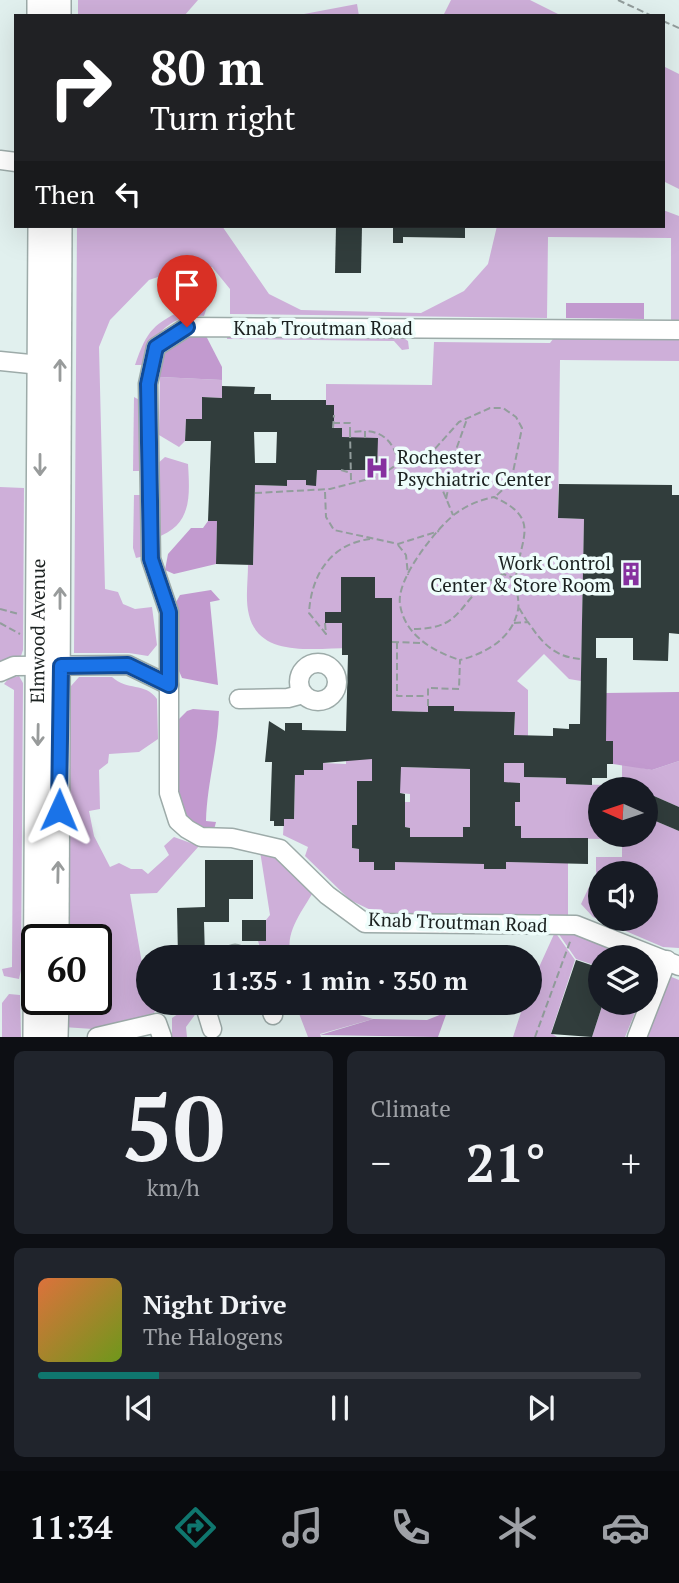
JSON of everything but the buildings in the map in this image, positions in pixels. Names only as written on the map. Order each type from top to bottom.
[{"type":"main road","name":"Elmwood Avenue","points":[[40,228],[40,365],[57,924]]},
{"type":"main road","name":"Elmwood Avenue","points":[[35,1037],[50,666],[60,228]]},
{"type":"main road","points":[[56,1037],[57,1015]]},
{"type":"street","name":"Knab Troutman Road","points":[[675,964],[576,925],[365,923],[327,895],[280,849],[232,838],[201,837],[178,821],[169,793],[169,612],[151,559],[148,384],[156,347],[187,327],[679,330]]},
{"type":"street","points":[[0,361],[40,365]]},
{"type":"street","points":[[0,672],[14,666],[128,665],[169,685]]},
{"type":"street","points":[[240,699],[288,698],[303,694]]},
{"type":"street","points":[[636,1037],[675,964]]},
{"type":"street","points":[[208,1015],[212,1029]]},
{"type":"street","points":[[97,1037],[158,1023],[162,1037]]},
{"type":"path","points":[[618,0],[648,14]]},
{"type":"path","points":[[255,493],[326,490],[351,481],[380,476],[400,463],[433,451],[459,422],[490,408],[503,408],[516,417],[522,428],[510,482],[494,497],[482,500],[453,516],[440,530],[415,561],[400,605],[412,629],[423,643],[433,651],[460,660],[489,649],[505,637],[519,608]]},
{"type":"path","points":[[333,428],[334,415]]},
{"type":"path","points":[[446,499],[457,447],[468,418]]},
{"type":"path","points":[[333,423],[350,423],[351,481]]},
{"type":"path","points":[[365,431],[365,438]]},
{"type":"path","points":[[350,432],[377,432],[389,439],[400,463]]},
{"type":"path","points":[[433,451],[438,479],[453,516]]},
{"type":"path","points":[[341,470],[349,473]]},
{"type":"path","points":[[326,490],[326,517],[334,530],[398,544],[440,530]]},
{"type":"path","points":[[494,497],[520,512],[525,523],[516,578],[519,608],[540,640],[553,651],[566,658],[582,659]]},
{"type":"path","points":[[325,623],[326,634],[309,613],[310,596],[318,574],[325,562],[339,550],[359,540],[374,538]]},
{"type":"path","points":[[398,544],[406,555],[408,576]]},
{"type":"path","points":[[412,629],[441,627],[450,623],[478,587],[503,574],[520,560]]},
{"type":"path","points":[[503,574],[516,578]]},
{"type":"path","points":[[0,609],[27,615]]},
{"type":"path","points":[[513,623],[528,622]]},
{"type":"path","points":[[0,624],[26,639]]},
{"type":"path","points":[[392,642],[423,643]]},
{"type":"path","points":[[397,642],[397,696],[428,696]]},
{"type":"path","points":[[428,705],[428,688],[459,689],[460,660]]},
{"type":"path","points":[[536,1037],[576,925]]},
{"type":"shaded area","points":[[78,0],[198,0],[186,14],[78,14]]},
{"type":"shaded area","points":[[451,0],[530,0],[558,14],[444,14]]},
{"type":"shaded area","points":[[357,4],[359,14],[304,14]]},
{"type":"shaded area","points":[[665,67],[679,74],[679,189],[665,182]]},
{"type":"shaded area","points":[[665,211],[679,216],[679,327],[671,327],[671,238],[548,237],[547,318],[230,314],[230,289],[212,267],[185,268],[149,280],[110,320],[99,347],[105,589],[118,592],[123,604],[135,609],[152,607],[157,645],[148,656],[129,653],[74,653],[77,228],[223,228],[269,294],[301,310],[421,313],[464,291],[488,264],[497,228],[665,228]]},
{"type":"shaded area","points":[[566,303],[644,303],[644,319],[566,318]]},
{"type":"shaded area","points":[[188,307],[207,307],[204,316],[182,319],[164,328],[152,344],[143,365],[135,365],[153,329]]},
{"type":"shaded area","points":[[204,332],[222,367],[222,380],[160,377],[163,358],[171,344],[185,336]]},
{"type":"shaded area","points":[[228,333],[399,335],[408,341],[409,349],[402,350],[394,341],[227,339]]},
{"type":"shaded area","points":[[556,335],[679,337],[679,361],[560,360],[558,518],[584,519],[581,681],[569,679],[544,654],[517,681],[528,690],[528,742],[514,742],[515,713],[454,711],[454,706],[428,706],[428,712],[392,711],[391,598],[375,598],[342,623],[342,631],[355,648],[293,648],[265,639],[255,629],[249,615],[247,597],[248,565],[253,565],[255,485],[287,486],[287,480],[306,480],[306,485],[316,485],[317,470],[342,428],[312,427],[334,405],[326,405],[326,384],[432,385],[434,342],[550,343]]},
{"type":"shaded area","points":[[160,377],[222,380],[222,398],[202,397],[202,419],[186,419],[185,441],[179,447],[159,435]]},
{"type":"shaded area","points":[[134,397],[143,402],[142,471],[133,471]]},
{"type":"shaded area","points":[[165,457],[188,464],[188,499],[182,518],[176,526],[155,538],[156,465]]},
{"type":"shaded area","points":[[0,487],[24,488],[23,650],[21,656],[0,662]]},
{"type":"shaded area","points":[[134,495],[140,495],[144,556],[136,558],[133,548]]},
{"type":"shaded area","points":[[208,521],[217,521],[216,564],[174,574],[165,570],[168,554],[191,528],[203,528]]},
{"type":"shaded area","points":[[211,590],[220,600],[210,602],[218,685],[182,678],[176,664],[175,604],[180,595]]},
{"type":"shaded area","points":[[19,676],[23,683],[19,979],[4,976],[2,969],[12,967],[14,690],[4,684],[9,678]]},
{"type":"shaded area","points":[[79,677],[112,677],[124,684],[147,690],[157,699],[158,739],[139,752],[109,754],[108,763],[99,770],[100,809],[89,811],[94,836],[110,867],[119,863],[131,869],[142,869],[148,874],[169,855],[164,846],[174,837],[199,846],[157,893],[130,894],[139,945],[136,945],[136,1015],[146,1015],[93,1029],[63,1027],[63,1015],[112,1015],[112,924],[66,924],[71,686]]},
{"type":"shaded area","points":[[679,692],[679,761],[652,770],[613,764],[613,741],[606,741],[605,693]]},
{"type":"shaded area","points":[[193,709],[219,711],[206,821],[216,822],[214,830],[187,823],[176,800],[176,722]]},
{"type":"shaded area","points":[[373,755],[372,781],[357,781],[357,825],[352,825],[352,848],[359,849],[359,862],[374,862],[374,870],[395,870],[395,862],[484,863],[484,869],[506,862],[568,863],[568,915],[381,915],[350,900],[305,856],[308,847],[283,835],[284,819],[294,819],[295,775],[304,775],[304,770],[323,770],[323,763],[346,764],[346,759]]},
{"type":"shaded area","points":[[679,761],[679,807],[658,798],[658,777],[622,777],[622,764],[652,770]]},
{"type":"shaded area","points":[[499,763],[524,763],[524,777],[566,778],[567,784],[588,785],[588,839],[521,838],[521,826],[515,826],[515,802],[520,802],[520,793],[504,782]]},
{"type":"shaded area","points":[[396,767],[483,769],[470,827],[463,827],[463,847],[454,837],[410,837],[410,828],[405,827],[405,802],[410,802],[410,794],[400,793]]},
{"type":"shaded area","points":[[658,822],[679,831],[679,948],[663,947],[626,931],[658,931],[658,861],[596,861],[596,857],[622,857],[622,847],[658,847]]},
{"type":"shaded area","points":[[260,851],[268,853],[290,868],[312,894],[291,932],[290,945],[259,945],[258,941],[266,941],[266,920],[270,915]]},
{"type":"shaded area","points":[[588,889],[588,912],[581,904]]},
{"type":"shaded area","points":[[556,930],[581,933],[613,945],[588,945],[588,963],[576,959]]},
{"type":"shaded area","points":[[555,932],[575,960],[551,1033],[557,1037],[513,1037],[520,1015],[542,1015],[542,961]]},
{"type":"shaded area","points":[[662,973],[679,980],[679,1037],[638,1037],[646,1015],[658,1015],[658,984]]},
{"type":"shaded area","points":[[9,994],[20,995],[21,1037],[2,1037],[2,1003]]},
{"type":"shaded area","points":[[176,1015],[195,1015],[186,1027],[187,1037],[172,1037],[172,1018]]},
{"type":"shaded area","points":[[300,1015],[360,1015],[373,1019],[320,1034],[321,1037],[308,1037]]},
{"type":"shaded area","points":[[446,1015],[438,1037],[320,1035],[373,1019],[427,1020]]},
{"type":"shaded area","points":[[599,1015],[634,1015],[625,1037],[592,1037]]},
{"type":"place","name":"Rochester Psychiatric Center","points":[[377,468]]},
{"type":"place","name":"Work Control Center & Store Room","points":[[631,574]]},
{"type":"route","points":[[59,810],[61,666],[128,665],[169,685],[169,612],[151,559],[148,384],[156,347],[187,327]]}]
